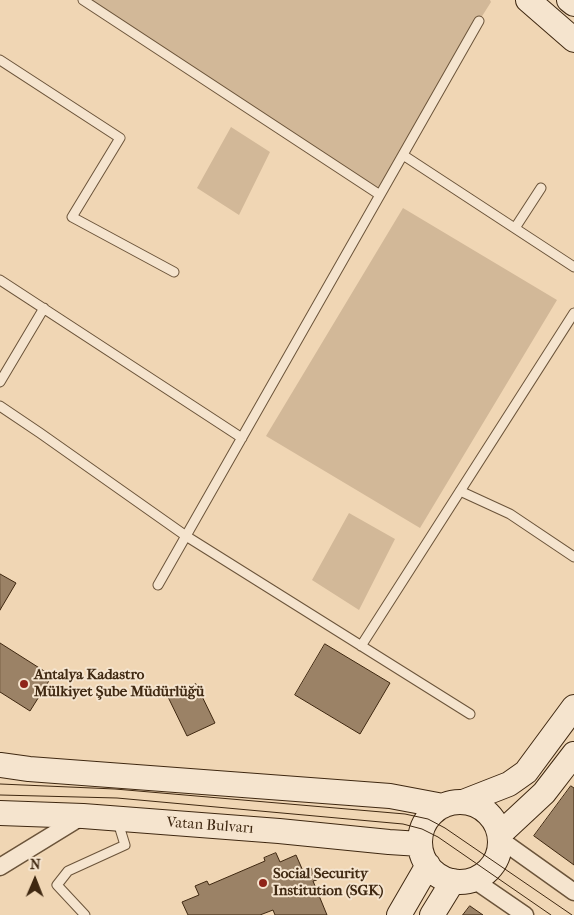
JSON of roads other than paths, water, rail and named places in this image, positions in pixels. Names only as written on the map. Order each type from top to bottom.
[{"type":"main road","points":[[528,0],[574,40]]},
{"type":"main road","points":[[570,0],[574,4]]},
{"type":"main road","points":[[399,915],[424,855],[422,829],[432,814],[453,804],[509,784],[526,772],[574,707]]},
{"type":"main road","points":[[500,837],[544,793],[574,754]]},
{"type":"main road","points":[[0,765],[29,770],[390,796],[476,805],[487,812],[495,822],[500,837],[499,851],[495,862],[488,871],[463,881],[432,915]]},
{"type":"main road","name":"Vatan Bulvarı","points":[[0,813],[83,816],[279,831],[389,842],[424,855]]},
{"type":"main road","points":[[424,855],[435,873],[443,878],[463,881]]},
{"type":"street","points":[[0,867],[83,816]]},
{"type":"street","points":[[500,837],[574,892]]},
{"type":"street","points":[[463,881],[525,915]]},
{"type":"lane","points":[[83,0],[380,195]]},
{"type":"lane","points":[[158,585],[479,21]]},
{"type":"lane","points":[[0,60],[120,138],[72,217],[174,272]]},
{"type":"lane","points":[[403,154],[574,267]]},
{"type":"lane","points":[[515,228],[541,188]]},
{"type":"lane","points":[[0,280],[242,438]]},
{"type":"lane","points":[[0,382],[44,308]]},
{"type":"lane","points":[[361,646],[574,313]]},
{"type":"lane","points":[[0,406],[40,432],[186,536],[470,714]]},
{"type":"lane","points":[[460,491],[510,514],[574,557]]},
{"type":"lane","points":[[86,915],[57,885],[68,871],[125,845],[117,819]]},
{"type":"tram line","points":[[0,784],[115,789],[405,814],[428,819],[445,828],[572,915]]},
{"type":"tram line","points":[[0,795],[117,798],[403,824],[422,829],[438,837],[551,915]]},
{"type":"place","name":"Antalya Kadastro Mülkiyet Şube Müdürlüğü","points":[[24,684]]},
{"type":"place","name":"Social Security Institution (SGK)","points":[[263,883]]}]
